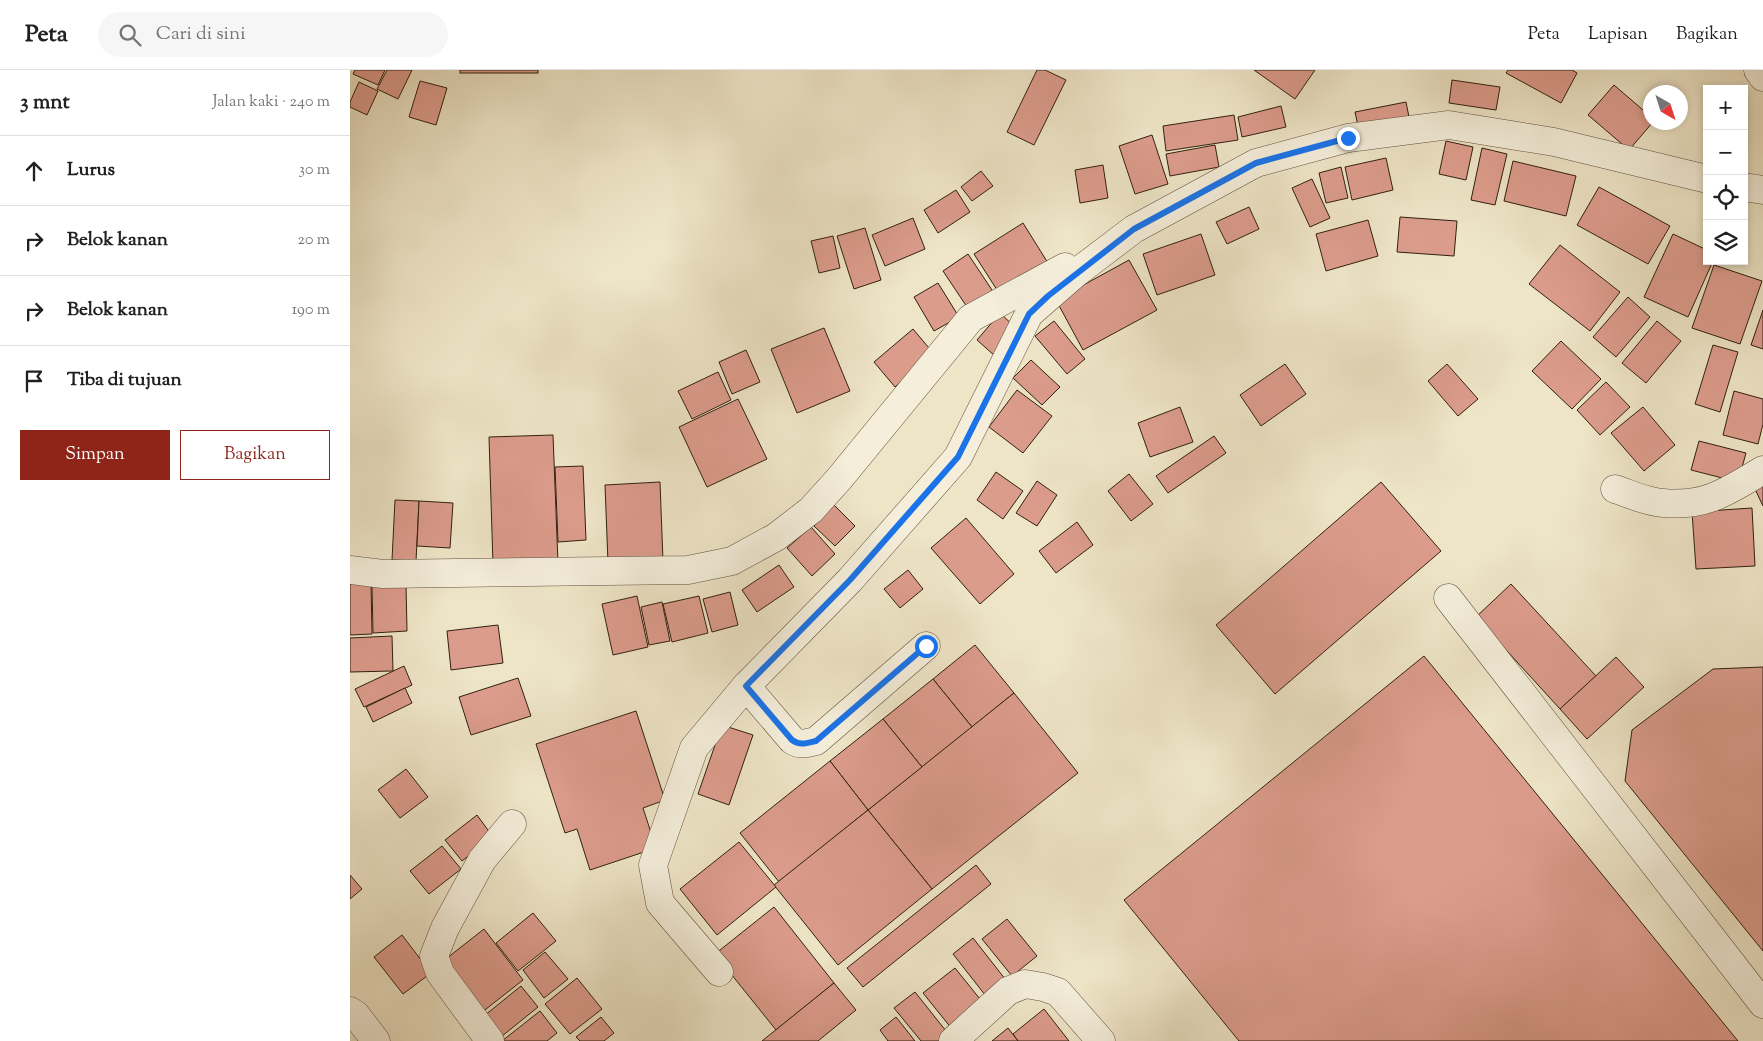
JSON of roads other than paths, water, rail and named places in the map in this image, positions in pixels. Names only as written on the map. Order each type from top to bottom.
[{"type":"street","points":[[1758,70],[1763,77]]},
{"type":"street","points":[[350,570],[383,574],[688,570],[732,561],[776,537],[810,510],[839,479],[971,318],[1256,163],[1348,138],[1449,125],[1554,142],[1703,178]]},
{"type":"street","points":[[1748,188],[1763,190]]},
{"type":"street","points":[[719,972],[660,904],[653,865],[694,748],[746,686],[850,580],[958,457],[1029,314],[1048,296],[1134,229]]},
{"type":"street","points":[[1614,490],[1662,503],[1696,503],[1713,498],[1763,470]]},
{"type":"street","points":[[1448,598],[1763,1004]]},
{"type":"street","points":[[746,686],[792,740],[798,744],[806,744],[816,741],[926,646]]},
{"type":"street","points":[[490,1041],[440,973],[434,956],[445,928],[482,860],[512,824]]},
{"type":"street","points":[[953,1041],[1008,991],[1025,984],[1058,992],[1101,1041]]},
{"type":"street","points":[[350,1011],[356,1015],[376,1041]]}]
